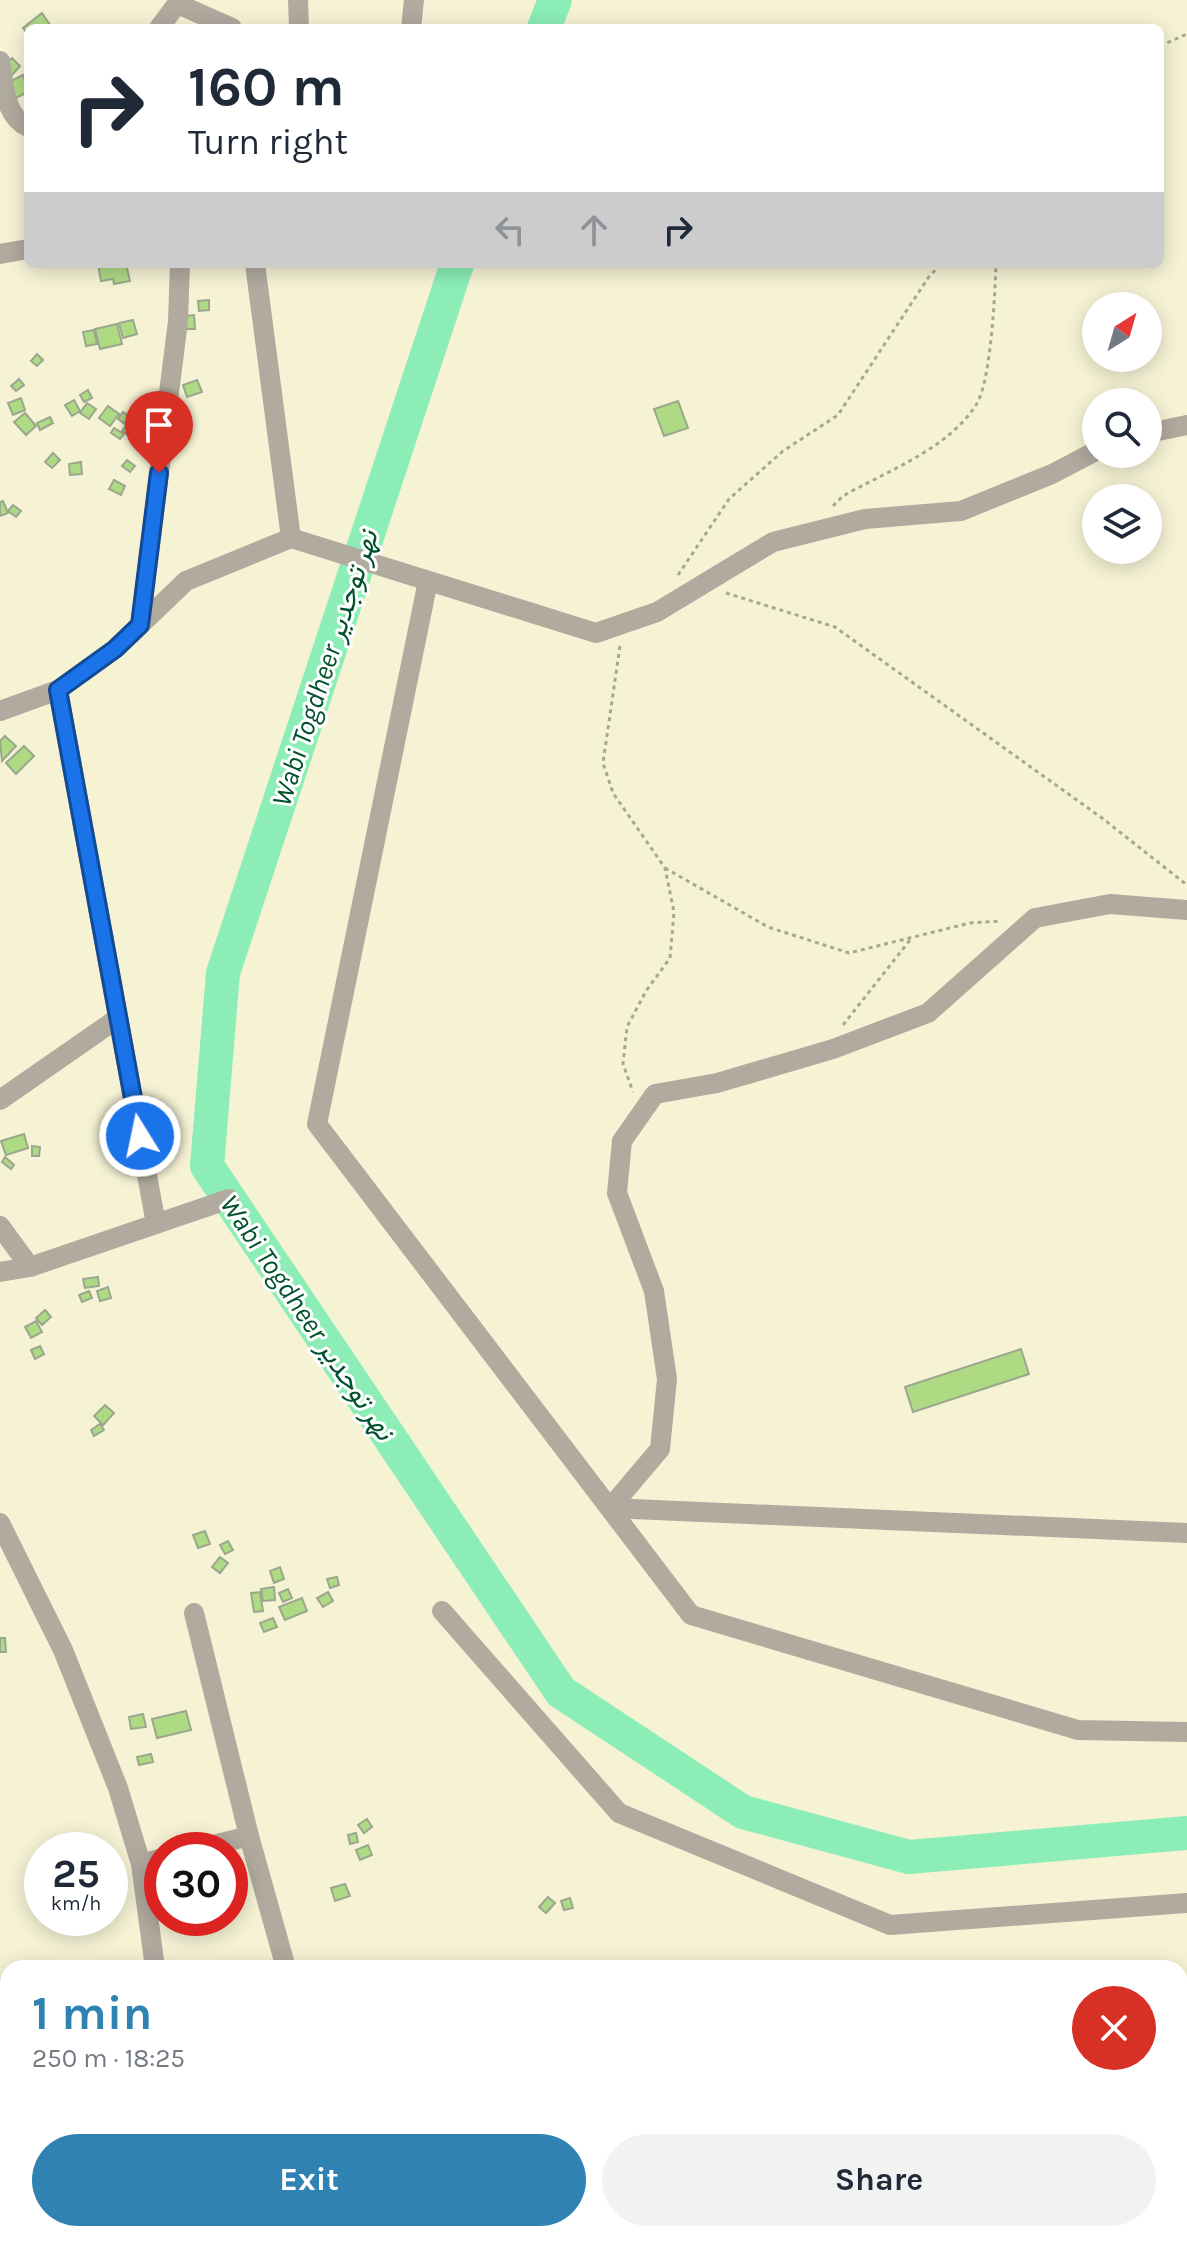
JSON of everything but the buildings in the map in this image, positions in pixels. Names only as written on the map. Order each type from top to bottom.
[{"type":"street","points":[[298,0],[299,24]]},
{"type":"street","points":[[411,24],[414,0]]},
{"type":"street","points":[[162,24],[179,2],[224,24]]},
{"type":"street","points":[[0,61],[9,107],[19,123],[24,125]]},
{"type":"street","points":[[0,254],[24,250]]},
{"type":"street","points":[[140,625],[178,321],[180,268]]},
{"type":"street","points":[[256,268],[291,538]]},
{"type":"street","points":[[1162,430],[1187,425]]},
{"type":"street","points":[[0,711],[58,690],[115,649],[186,581],[291,538],[596,633],[657,612],[773,542],[865,519],[961,511],[1052,474],[1082,458]]},
{"type":"street","points":[[428,581],[317,1124],[691,1615],[1078,1730],[1187,1732]]},
{"type":"street","points":[[58,690],[156,1224]]},
{"type":"street","points":[[610,1508],[660,1449],[667,1379],[654,1291],[617,1193],[622,1141],[655,1094],[717,1083],[819,1054],[928,1013],[1035,918],[1110,904],[1187,910]]},
{"type":"street","points":[[0,1100],[118,1018]]},
{"type":"street","points":[[0,1272],[30,1267],[229,1199]]},
{"type":"street","points":[[0,1226],[30,1267]]},
{"type":"street","points":[[610,1508],[1187,1533]]},
{"type":"street","points":[[0,1523],[63,1650],[118,1788],[141,1864],[154,1960]]},
{"type":"street","points":[[442,1611],[619,1813],[890,1925],[1187,1903]]},
{"type":"street","points":[[194,1613],[249,1836],[284,1960]]},
{"type":"path","points":[[1164,44],[1187,34]]},
{"type":"path","points":[[668,584],[680,573],[729,499],[783,451],[838,415],[938,268]]},
{"type":"path","points":[[805,534],[843,496],[941,441],[978,404],[993,331],[996,268]]},
{"type":"path","points":[[704,585],[835,627],[1102,818],[1187,885]]},
{"type":"path","points":[[623,626],[603,763],[613,793],[665,868],[674,912],[670,958],[646,991],[627,1027],[623,1064],[641,1114]]},
{"type":"path","points":[[665,868],[768,927],[849,953],[970,923],[1035,918]]},
{"type":"path","points":[[819,1054],[910,940]]},
{"type":"waterway","name":"Wabi Togdheer نهر توجدير","points":[[546,24],[555,0]]},
{"type":"waterway","name":"Wabi Togdheer نهر توجدير","points":[[456,268],[223,973],[207,1166],[561,1692],[743,1812],[909,1857],[1187,1833]]},
{"type":"route","points":[[140,1136],[58,690],[115,649],[140,625],[159,473]]}]
